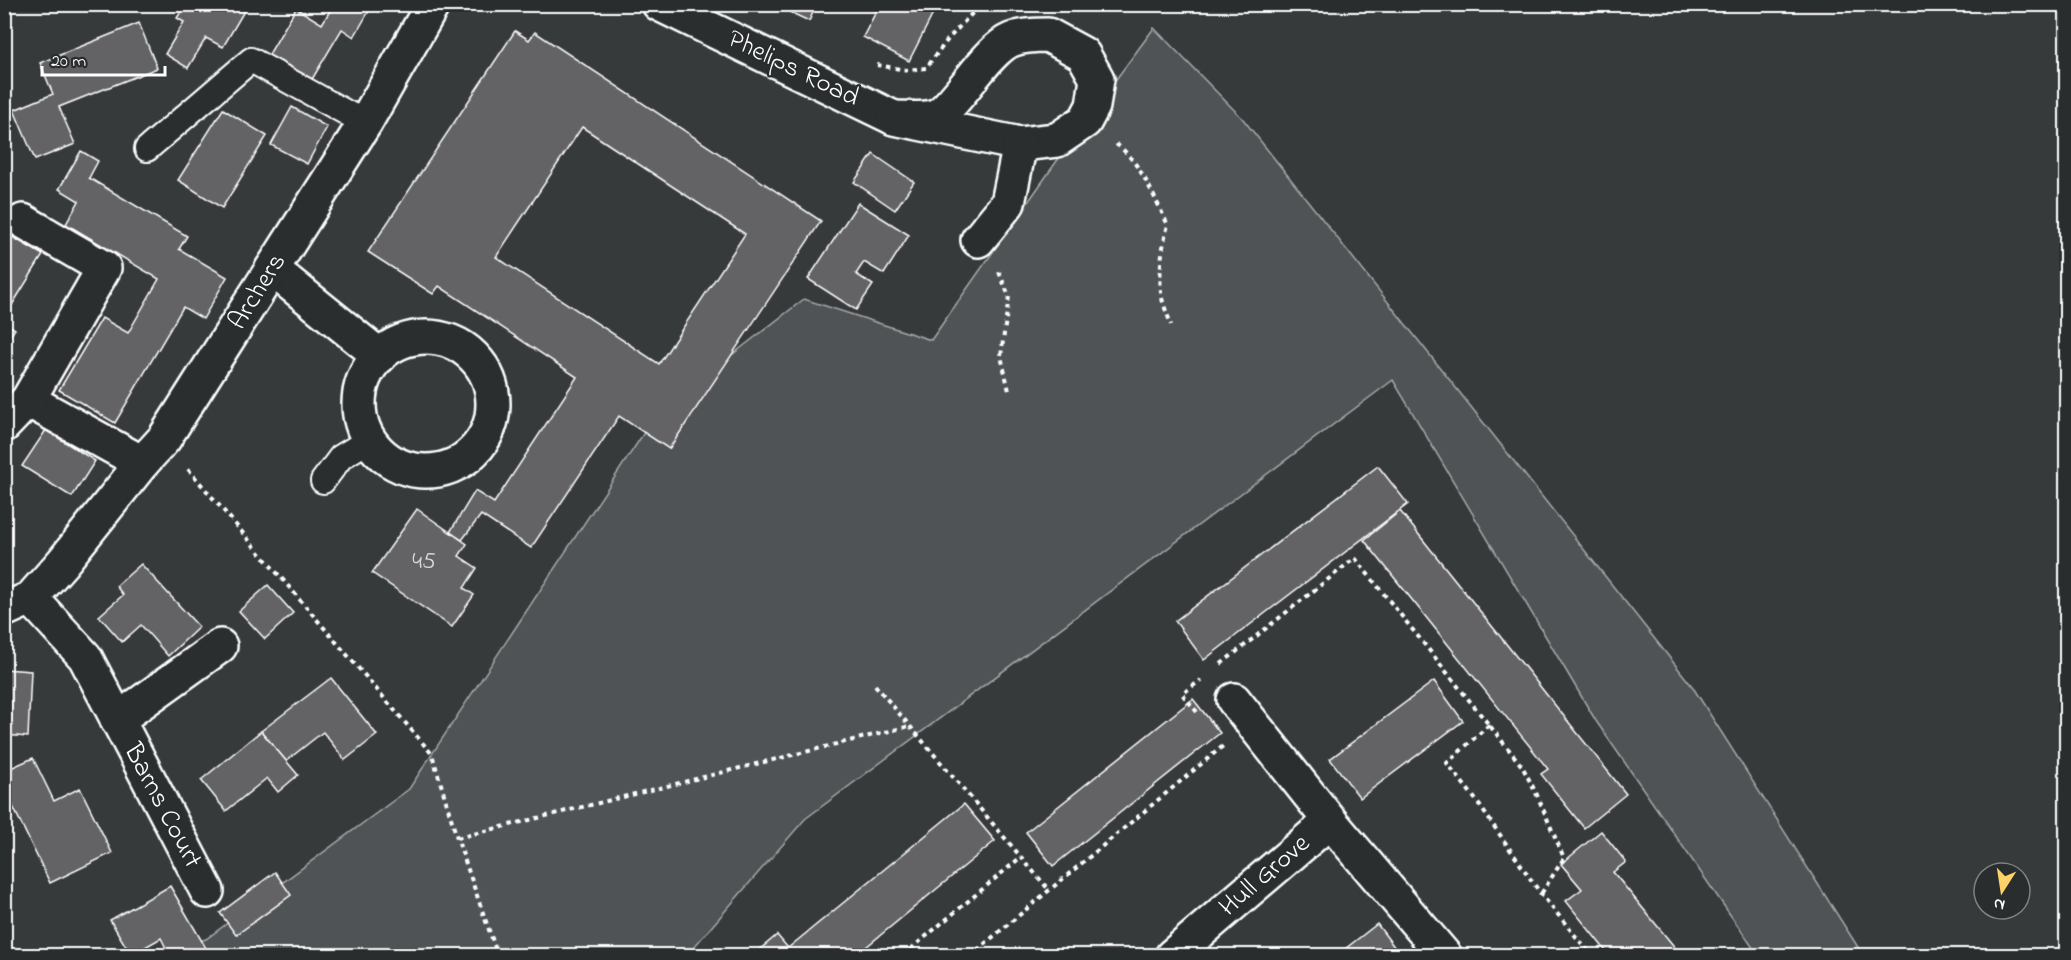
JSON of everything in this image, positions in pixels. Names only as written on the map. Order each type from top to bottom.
[{"type":"street","name":"Archers","points":[[142,463],[164,439],[365,123],[433,4]]},
{"type":"street","name":"Phelips Road","points":[[676,8],[894,118]]},
{"type":"street","points":[[1048,34],[1083,54],[1097,79],[1093,106],[1085,121],[1057,140],[1020,144],[894,118],[934,117],[950,104],[990,56],[1010,40],[1028,36],[1048,34]]},
{"type":"street","points":[[978,240],[1008,203],[1020,144]]},
{"type":"street","points":[[4,425],[28,400],[104,268],[23,221]]},
{"type":"street","points":[[272,269],[380,356]]},
{"type":"street","points":[[418,338],[440,339],[459,346],[476,359],[488,377],[493,398],[492,419],[484,439],[471,455],[451,467],[428,472],[405,468],[385,457],[369,440],[361,419],[359,396],[366,374],[380,356],[398,343],[418,338]]},
{"type":"street","points":[[28,400],[142,463]]},
{"type":"street","name":"Barns Court","points":[[142,463],[63,562],[18,604],[85,657],[207,891]]},
{"type":"street","name":"Barns Court","points":[[117,720],[220,646]]},
{"type":"street","name":"Hull Grove","points":[[1242,711],[1445,956]]},
{"type":"street","name":"Hull Grove","points":[[1173,956],[1330,820]]},
{"type":"lane","points":[[147,149],[251,60],[365,123]]},
{"type":"lane","points":[[323,481],[341,457],[369,440]]},
{"type":"path","points":[[866,61],[906,70],[926,68],[949,38],[981,4]]},
{"type":"path","points":[[1085,121],[1121,147],[1144,177],[1168,225],[1163,241],[1161,294],[1171,326]]},
{"type":"path","points":[[978,240],[999,271],[1009,296],[1001,356],[1009,391]]},
{"type":"path","points":[[164,439],[432,754],[457,838],[498,956]]},
{"type":"path","points":[[1219,665],[1355,558],[1522,766],[1564,858],[1541,894]]},
{"type":"path","points":[[1203,720],[1182,694],[1210,672]]},
{"type":"path","points":[[875,684],[1049,890]]},
{"type":"path","points":[[970,956],[1223,746],[1242,711]]},
{"type":"path","points":[[1489,725],[1447,763],[1473,796],[1541,894],[1592,956]]},
{"type":"path","points":[[457,838],[910,726]]},
{"type":"path","points":[[1216,738],[1223,746]]},
{"type":"path","points":[[919,956],[912,948],[1021,857]]},
{"type":"path","points":[[490,956],[496,950]]},
{"type":"shaded area","points":[[1154,28],[1243,119],[1692,686],[1863,955],[1758,955],[1596,721],[1393,380],[805,819],[687,955],[150,956],[206,939],[409,789],[657,413],[804,299],[931,340],[1085,121]]},
{"type":"building","points":[[186,4],[244,4],[247,6],[223,47],[206,38],[188,68],[165,54],[184,22],[177,18]]},
{"type":"building","points":[[334,4],[359,4],[369,11],[354,37],[342,29],[311,81],[268,56],[296,8],[322,24]]},
{"type":"building","points":[[772,4],[817,4],[809,21]]},
{"type":"building","points":[[880,4],[938,4],[909,61],[863,37]]},
{"type":"building","points":[[139,23],[157,68],[59,107],[75,144],[35,160],[14,110],[53,94],[40,63]]},
{"type":"building","points":[[515,31],[529,40],[535,32],[821,221],[669,449],[619,416],[531,548],[481,515],[462,540],[450,532],[475,491],[494,503],[577,377],[439,286],[433,294],[368,252]],"holes":[[[582,127],[745,234],[659,364],[496,257]]]},
{"type":"building","points":[[292,107],[327,127],[307,164],[271,145]]},
{"type":"building","points":[[223,109],[267,136],[222,208],[178,180]]},
{"type":"building","points":[[81,151],[98,161],[89,178],[187,236],[179,249],[227,277],[203,319],[183,307],[115,423],[59,390],[102,318],[128,333],[159,279],[66,224],[79,201],[59,189]]},
{"type":"building","points":[[873,154],[914,182],[895,210],[854,182]]},
{"type":"building","points":[[858,203],[909,235],[884,274],[864,262],[856,274],[873,285],[856,310],[808,279]]},
{"type":"building","points":[[4,232],[43,255],[4,318]]},
{"type":"building","points":[[4,322],[15,329],[4,345]]},
{"type":"building","points":[[46,430],[95,461],[72,497],[22,466]]},
{"type":"building","points":[[1378,466],[1408,504],[1204,660],[1175,621]]},
{"type":"building","points":[[417,509],[467,544],[459,556],[477,568],[464,588],[474,595],[452,627],[372,573]]},
{"type":"building","points":[[1400,511],[1626,794],[1584,828],[1541,774],[1548,769],[1364,540]]},
{"type":"building","points":[[141,564],[199,627],[168,656],[141,625],[122,642],[99,616],[123,595],[116,586]]},
{"type":"building","points":[[268,585],[293,613],[265,639],[239,611]]},
{"type":"building","points":[[4,669],[31,671],[28,737],[4,735]]},
{"type":"building","points":[[331,678],[377,735],[345,760],[323,732],[286,761],[261,731]]},
{"type":"building","points":[[1434,681],[1463,721],[1360,798],[1330,759]]},
{"type":"building","points":[[1193,699],[1220,733],[1053,866],[1026,832]]},
{"type":"building","points":[[261,731],[298,775],[278,792],[267,778],[226,811],[201,780]]},
{"type":"building","points":[[33,758],[54,801],[80,788],[112,853],[50,883],[4,788],[4,771]]},
{"type":"building","points":[[964,804],[995,841],[855,956],[752,956],[777,935],[788,948]]},
{"type":"building","points":[[1601,831],[1626,862],[1613,872],[1682,956],[1610,956],[1566,901],[1582,889],[1561,864]]},
{"type":"building","points":[[275,872],[291,895],[236,935],[220,913]]},
{"type":"building","points":[[170,886],[207,950],[198,956],[170,956],[161,938],[131,955],[110,920]]},
{"type":"building","points":[[1377,924],[1401,956],[1336,956]]}]
